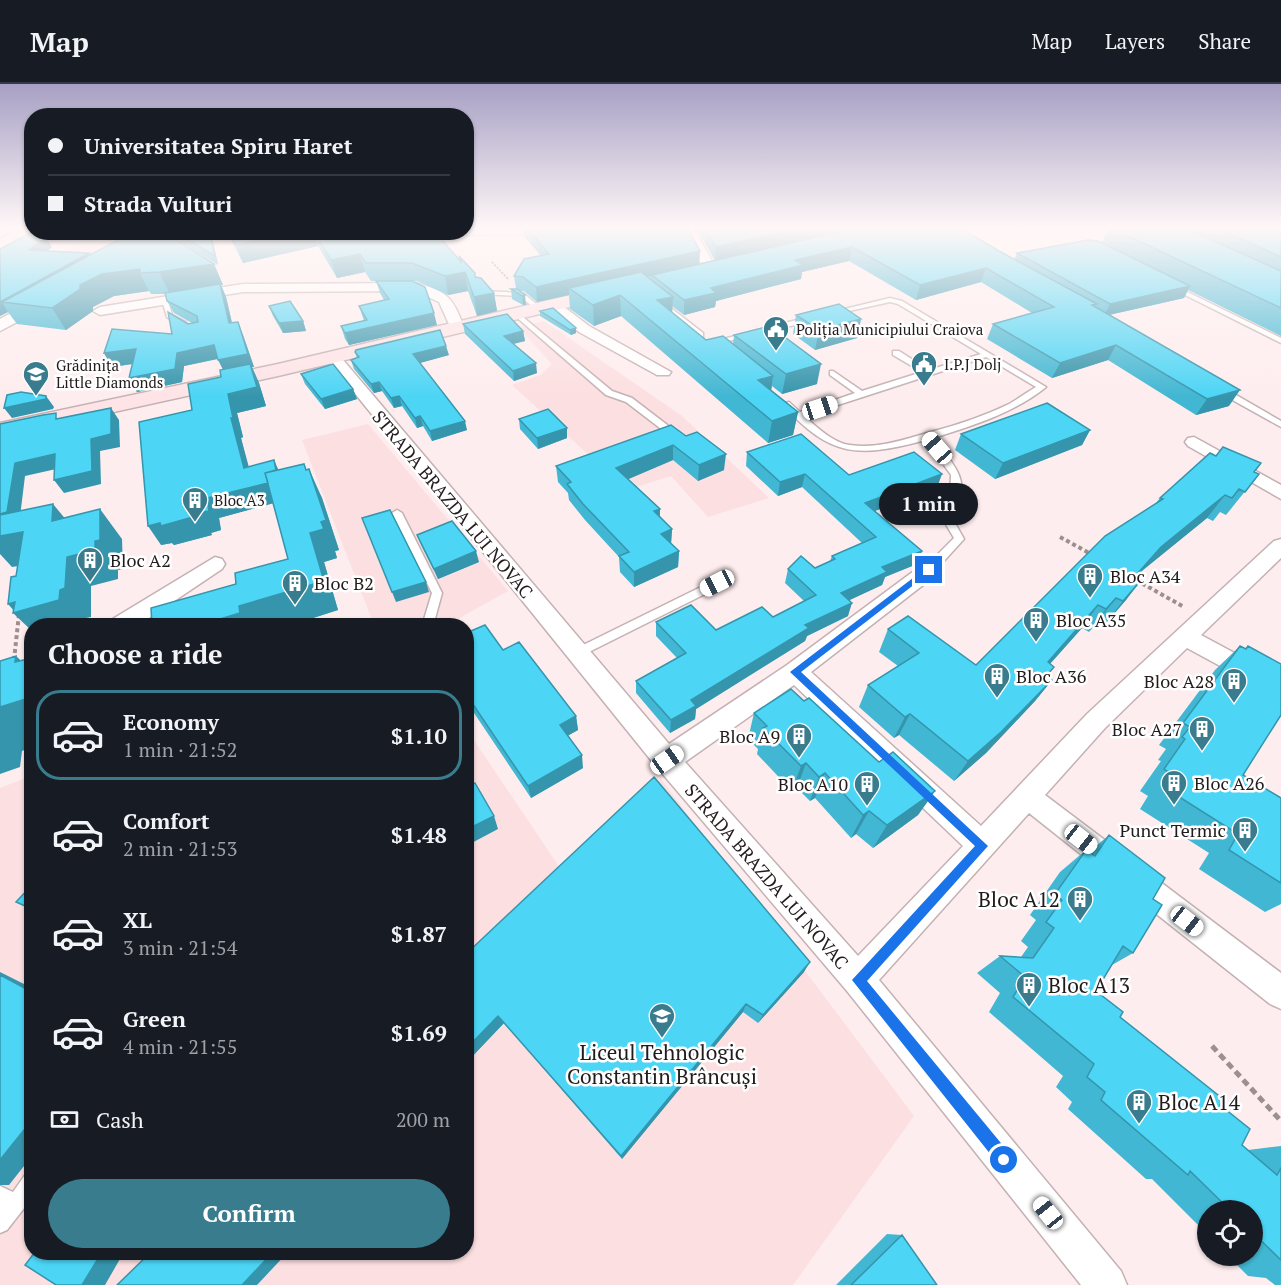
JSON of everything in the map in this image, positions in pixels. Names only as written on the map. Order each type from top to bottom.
[{"type":"main road","points":[[0,429],[333,357],[631,286]]},
{"type":"street","points":[[238,285],[243,288]]},
{"type":"street","points":[[100,310],[243,288],[416,287],[442,294],[446,298],[457,328]]},
{"type":"street","points":[[0,326],[62,291]]},
{"type":"street","points":[[547,306],[663,372]]},
{"type":"street","name":"STRADA BRAZDA LUI NOVAC","points":[[333,357],[667,760],[858,980],[1107,1285]]},
{"type":"street","points":[[1194,442],[1281,493]]},
{"type":"street","points":[[858,980],[1096,721],[1281,546]]},
{"type":"street","points":[[131,618],[215,564]]},
{"type":"street","points":[[667,760],[795,672],[929,570]]},
{"type":"street","points":[[1186,637],[1281,688]]},
{"type":"street","points":[[795,672],[983,846]]},
{"type":"street","points":[[1028,797],[1281,993]]},
{"type":"lane","points":[[1169,285],[1281,341]]},
{"type":"lane","points":[[482,293],[521,294],[547,306]]},
{"type":"lane","points":[[656,299],[718,350]]},
{"type":"lane","points":[[165,300],[168,316],[189,327]]},
{"type":"lane","points":[[709,343],[891,300],[913,309],[1042,387],[1007,408],[927,436],[886,446],[850,448],[833,442],[781,400]]},
{"type":"lane","points":[[516,314],[609,393],[629,400],[686,443]]},
{"type":"lane","points":[[896,353],[928,373]]},
{"type":"lane","points":[[799,415],[986,355]]},
{"type":"lane","points":[[833,373],[861,394]]},
{"type":"lane","points":[[1210,384],[1281,424]]},
{"type":"lane","points":[[927,436],[956,475],[955,500],[949,506],[946,516],[959,539],[929,570]]},
{"type":"lane","points":[[398,513],[436,593],[429,618]]},
{"type":"lane","points":[[578,653],[717,583]]},
{"type":"lane","points":[[0,1223],[8,1199],[24,1188]]},
{"type":"path","points":[[1060,537],[1101,560]]},
{"type":"path","points":[[1132,578],[1205,619]]},
{"type":"path","points":[[14,662],[20,604]]},
{"type":"path","points":[[1212,1046],[1281,1121]]},
{"type":"shaded area","points":[[544,321],[682,416],[769,498],[708,517],[671,476],[627,490],[512,385],[541,375],[552,364],[518,327]]},
{"type":"shaded area","points":[[368,424],[508,591],[460,618],[371,618],[302,440]]},
{"type":"shaded area","name":"Liceul Tehnologic Constantin Brâncuși","points":[[474,740],[562,871],[661,779],[914,1116],[793,1285],[0,1285],[0,788],[24,779],[24,1260],[474,1260]]},
{"type":"building","points":[[0,285],[31,285],[0,302]]},
{"type":"building","points":[[34,285],[80,285],[80,289],[52,308],[2,302]]},
{"type":"building","points":[[220,285],[229,323],[238,322],[248,354],[218,360],[214,345],[177,353],[175,369],[129,378],[136,349],[104,353],[112,329],[172,334],[168,312],[188,324],[198,322],[197,316],[167,301],[165,293]]},
{"type":"building","points":[[379,285],[421,285],[425,287],[434,313],[345,333],[341,326],[367,320],[359,306],[389,299]]},
{"type":"building","points":[[470,285],[487,285],[494,293],[474,297]]},
{"type":"building","points":[[582,285],[658,285],[673,297],[657,300],[706,340],[723,336],[773,376],[758,380],[798,412],[772,421],[620,295],[593,305],[569,288]]},
{"type":"building","points":[[665,285],[723,285],[711,288],[716,293],[684,300]]},
{"type":"building","points":[[1016,285],[1062,285],[1097,304],[1092,305],[1240,390],[1207,399],[1116,345],[1060,363],[993,324],[1054,307]]},
{"type":"building","points":[[1075,285],[1190,286],[1110,304]]},
{"type":"building","points":[[1232,285],[1281,285],[1281,308]]},
{"type":"building","points":[[511,289],[517,289],[525,295],[522,296]]},
{"type":"building","points":[[290,301],[303,321],[279,323],[269,306]]},
{"type":"building","points":[[839,304],[861,319],[819,330],[796,315]]},
{"type":"building","points":[[553,308],[576,328],[570,330],[540,311]]},
{"type":"building","points":[[507,314],[523,331],[504,336],[536,363],[513,371],[463,324]]},
{"type":"building","points":[[770,326],[821,364],[786,374],[734,335]]},
{"type":"building","points":[[440,330],[446,346],[413,354],[465,421],[430,431],[420,416],[415,418],[399,396],[391,398],[379,382],[371,384],[351,360],[359,357],[356,350]]},
{"type":"building","points":[[250,364],[257,387],[228,394],[233,418],[231,418],[244,468],[274,460],[276,470],[265,473],[268,483],[207,498],[209,511],[199,513],[200,515],[161,526],[160,523],[148,526],[139,422],[192,410],[188,384],[221,377],[220,370]]},
{"type":"building","points":[[333,364],[353,389],[321,399],[301,374]]},
{"type":"building","points":[[21,392],[46,396],[46,399],[4,408],[7,395]]},
{"type":"building","points":[[1047,403],[1090,430],[1003,463],[961,434]]},
{"type":"building","points":[[111,408],[111,434],[91,439],[92,471],[54,480],[55,454],[15,463],[7,512],[0,514],[0,424],[56,413],[56,419]]},
{"type":"building","points":[[548,409],[567,428],[537,438],[519,419]]},
{"type":"building","points":[[671,425],[686,436],[697,432],[726,454],[699,465],[673,445],[616,468],[660,509],[654,511],[672,529],[661,534],[679,551],[634,572],[619,556],[629,552],[583,504],[567,484],[571,482],[556,466]]},
{"type":"building","points":[[801,434],[849,475],[914,452],[942,474],[865,503],[922,551],[882,567],[887,572],[841,593],[852,603],[805,625],[809,628],[691,700],[696,706],[671,720],[636,681],[686,653],[656,622],[691,605],[716,630],[762,607],[773,617],[816,595],[788,569],[801,556],[815,568],[835,559],[832,556],[876,537],[805,474],[780,482],[747,452]]},
{"type":"building","points":[[1223,447],[1261,463],[1254,472],[1259,474],[1245,492],[1239,489],[1232,498],[1225,495],[1161,547],[1137,574],[1143,578],[1123,601],[1116,598],[1106,609],[1098,605],[1048,662],[1054,667],[1046,676],[1052,680],[1001,732],[968,761],[910,714],[905,717],[868,685],[919,653],[888,629],[908,616],[976,665],[1105,536],[1163,499],[1160,498],[1210,453],[1216,456]]},
{"type":"building","points":[[304,464],[306,470],[309,469],[326,520],[321,522],[324,529],[310,533],[324,581],[239,606],[240,613],[223,618],[152,618],[151,608],[236,584],[235,573],[288,559],[265,473]]},
{"type":"building","points":[[53,504],[52,521],[100,509],[100,540],[95,541],[95,550],[67,557],[65,588],[60,590],[59,600],[13,613],[15,602],[8,604],[11,577],[16,576],[23,532],[0,536],[0,515]]},
{"type":"building","points":[[390,510],[426,582],[392,592],[362,518]]},
{"type":"building","points":[[452,521],[476,551],[434,569],[417,535]]},
{"type":"building","points":[[485,625],[503,650],[519,642],[576,716],[560,725],[582,755],[528,786],[474,706],[474,630]]},
{"type":"building","points":[[1240,646],[1246,649],[1248,646],[1281,664],[1281,715],[1243,775],[1281,798],[1281,883],[1229,850],[1238,834],[1165,788],[1173,775],[1164,769],[1185,739],[1182,737],[1190,727],[1183,723]]},
{"type":"building","points":[[16,656],[15,662],[24,660],[24,700],[0,707],[0,661]]},
{"type":"building","points":[[791,689],[804,701],[809,698],[879,762],[893,752],[935,791],[887,825],[869,811],[863,815],[825,773],[819,777],[806,763],[801,766],[763,728],[767,726],[754,713]]},
{"type":"building","name":"Liceul Tehnologic Constantin Brâncuși","points":[[654,777],[810,962],[763,1015],[746,1004],[621,1156],[498,1016],[474,1041],[474,946]]},
{"type":"building","points":[[474,783],[494,816],[474,826]]},
{"type":"building","points":[[1109,835],[1165,878],[1153,899],[1162,905],[1133,953],[1123,946],[1096,991],[1123,1012],[1120,1017],[1223,1099],[1220,1105],[1250,1129],[1242,1145],[1277,1175],[1281,1168],[1281,1260],[1263,1243],[1263,1200],[1220,1200],[1190,1171],[1188,1175],[1101,1100],[1105,1092],[1087,1077],[1094,1064],[1013,997],[1025,977],[1000,956],[1033,958],[1054,928],[1046,922],[1062,900],[1055,894],[1086,850],[1095,856]]},
{"type":"building","points":[[24,894],[24,906],[16,902]]},
{"type":"building","points":[[0,975],[24,988],[24,1130],[0,1160]]},
{"type":"building","points":[[902,1235],[937,1285],[851,1285]]},
{"type":"building","points":[[29,1260],[97,1260],[82,1285],[56,1285],[25,1265]]},
{"type":"building","points":[[143,1260],[265,1260],[242,1285],[117,1285]]},
{"type":"place","name":"Poliția Municipiului Craiova","points":[[776,352]]},
{"type":"place","name":"I.P.J Dolj","points":[[924,387]]},
{"type":"place","name":"Grădinița Little Diamonds","points":[[36,397]]},
{"type":"place","name":"Bloc A3","points":[[195,523]]},
{"type":"place","name":"Bloc A2","points":[[90,583]]},
{"type":"place","name":"Bloc A34","points":[[1090,599]]},
{"type":"place","name":"Bloc B2","points":[[295,606]]},
{"type":"place","name":"Bloc A35","points":[[1036,643]]},
{"type":"place","name":"Bloc A36","points":[[997,699]]},
{"type":"place","name":"Bloc A28","points":[[1234,704]]},
{"type":"place","name":"Bloc A27","points":[[1202,752]]},
{"type":"place","name":"Bloc A9","points":[[799,759]]},
{"type":"place","name":"Bloc A26","points":[[1174,806]]},
{"type":"place","name":"Bloc A10","points":[[867,807]]},
{"type":"place","name":"Punct Termic","points":[[1245,853]]},
{"type":"place","name":"Bloc A12","points":[[1080,922]]},
{"type":"place","name":"Bloc A13","points":[[1029,1008]]},
{"type":"place","name":"Liceul Tehnologic Constantin Brâncuși","points":[[662,1039]]},
{"type":"place","name":"Bloc A14","points":[[1139,1125]]},
{"type":"route","points":[[929,570],[795,672],[983,846],[858,980],[1004,1160]]}]
